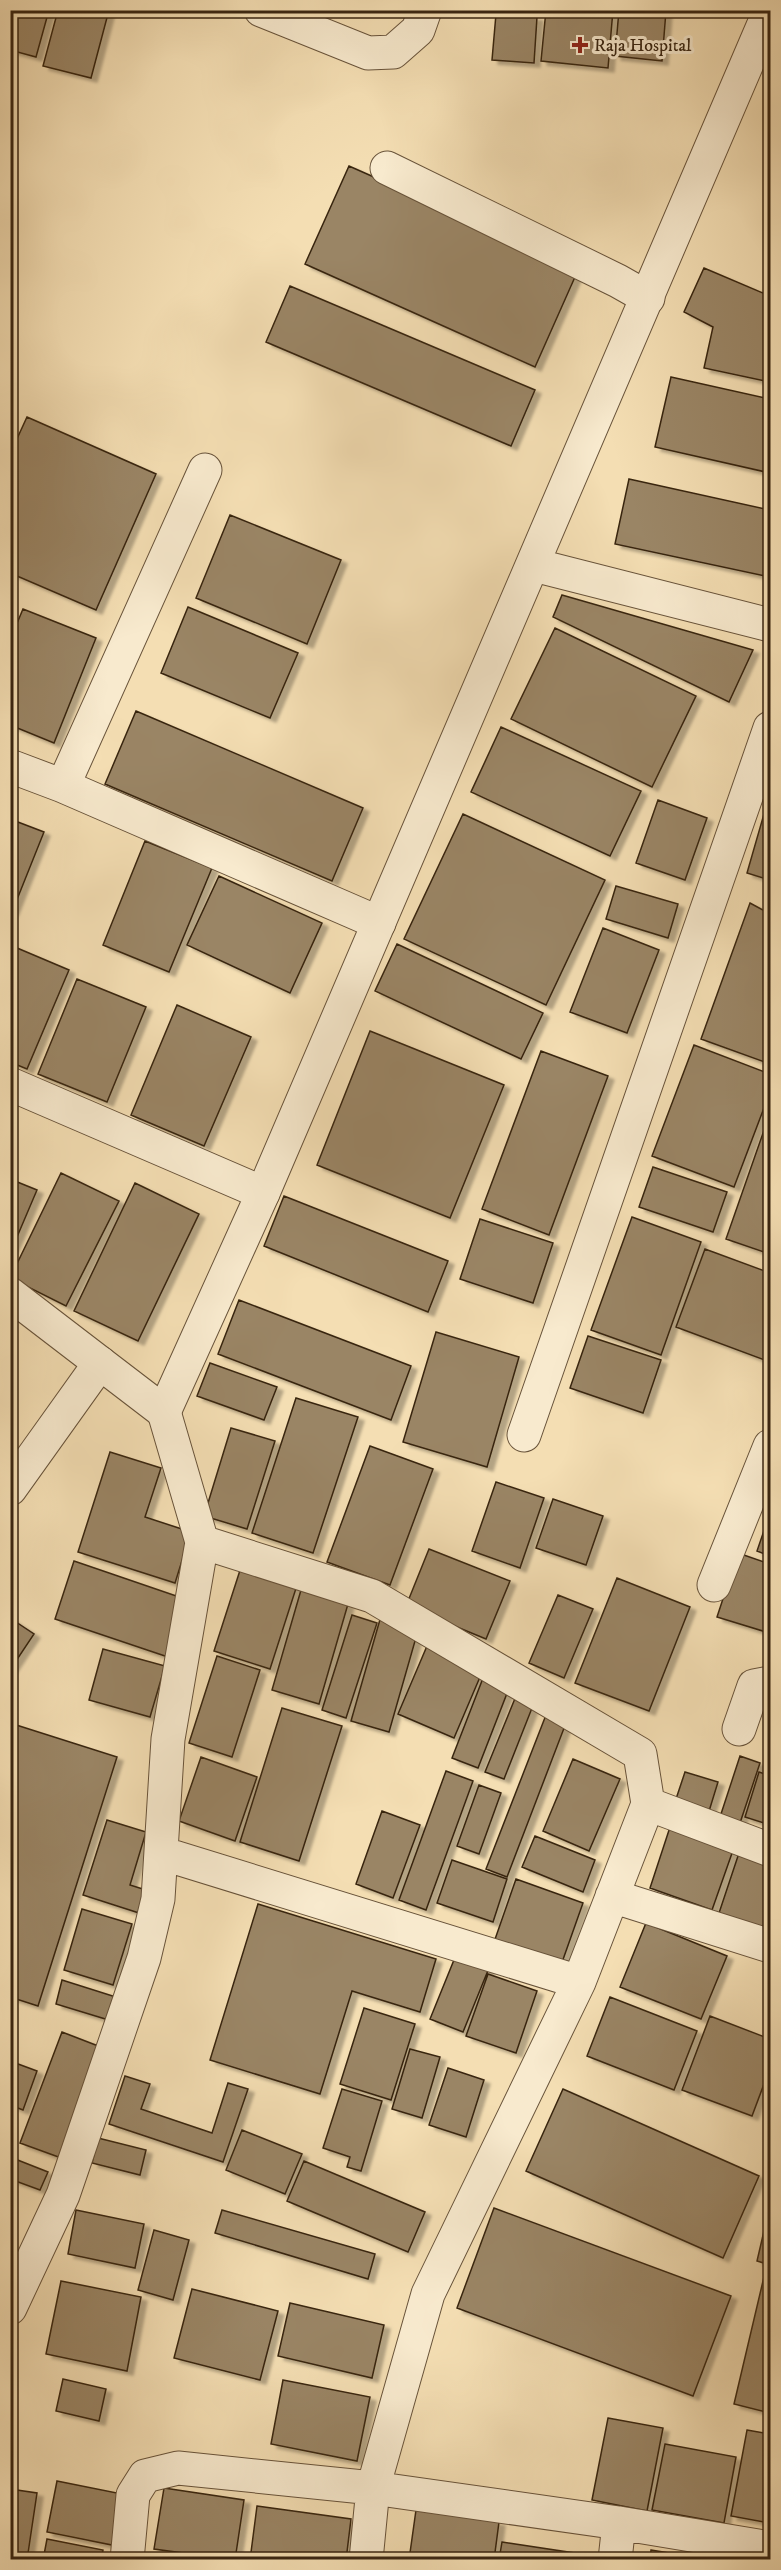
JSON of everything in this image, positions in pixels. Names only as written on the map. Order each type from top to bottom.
[{"type":"street","points":[[261,10],[368,52],[393,52],[418,30],[425,10]]},
{"type":"street","points":[[164,1412],[263,1192],[534,565],[770,10]]},
{"type":"street","points":[[387,168],[618,281],[648,298]]},
{"type":"street","points":[[63,786],[205,470]]},
{"type":"street","points":[[534,565],[771,625]]},
{"type":"street","points":[[524,1435],[771,728]]},
{"type":"street","points":[[10,766],[63,786],[379,923]]},
{"type":"street","points":[[10,1084],[263,1192]]},
{"type":"street","points":[[10,1294],[164,1412],[202,1542],[168,1739],[158,1899],[144,1958],[63,2195],[10,2308]]},
{"type":"street","points":[[10,1489],[100,1363]]},
{"type":"street","points":[[714,1585],[771,1446]]},
{"type":"street","points":[[202,1542],[372,1596],[640,1754],[648,1804],[579,1982],[428,2294],[373,2488],[366,2559]]},
{"type":"street","points":[[739,1729],[754,1686],[771,1683]]},
{"type":"street","points":[[648,1804],[771,1850]]},
{"type":"street","points":[[162,1853],[579,1982]]},
{"type":"street","points":[[612,1896],[771,1946]]},
{"type":"street","points":[[126,2559],[133,2495],[145,2476],[178,2468],[373,2488],[619,2523],[771,2548]]},
{"type":"street","points":[[615,2559],[619,2523]]},
{"type":"building","points":[[10,10],[49,10],[36,57],[10,50]]},
{"type":"building","points":[[58,10],[109,10],[91,78],[43,66]]},
{"type":"building","points":[[546,10],[613,10],[608,68],[541,61]]},
{"type":"building","points":[[619,10],[666,11],[662,61],[615,56]]},
{"type":"building","points":[[496,14],[537,17],[534,63],[492,60]]},
{"type":"building","points":[[349,166],[579,268],[535,367],[305,264]]},
{"type":"building","points":[[704,268],[770,296],[770,382],[704,368],[713,327],[684,312]]},
{"type":"building","points":[[290,286],[535,390],[511,446],[266,342]]},
{"type":"building","points":[[671,377],[770,399],[770,473],[655,447]]},
{"type":"building","points":[[27,417],[156,474],[96,610],[10,573],[10,454]]},
{"type":"building","points":[[629,479],[770,510],[770,577],[615,544]]},
{"type":"building","points":[[230,515],[341,560],[307,644],[196,598]]},
{"type":"building","points":[[562,595],[753,650],[729,702],[553,617]]},
{"type":"building","points":[[188,607],[298,653],[270,718],[161,673]]},
{"type":"building","points":[[23,609],[96,638],[54,743],[10,725],[10,640]]},
{"type":"building","points":[[555,628],[696,696],[652,787],[511,719]]},
{"type":"building","points":[[136,711],[363,808],[332,881],[105,784]]},
{"type":"building","points":[[501,727],[641,791],[610,856],[471,792]]},
{"type":"building","points":[[770,793],[770,880],[747,873]]},
{"type":"building","points":[[658,800],[707,818],[685,880],[636,863]]},
{"type":"building","points":[[463,814],[605,880],[546,1005],[404,939]]},
{"type":"building","points":[[10,819],[44,832],[12,912],[10,912]]},
{"type":"building","points":[[145,841],[212,868],[169,972],[103,945]]},
{"type":"building","points":[[219,876],[322,923],[290,993],[187,945]]},
{"type":"building","points":[[616,886],[678,904],[668,938],[606,919]]},
{"type":"building","points":[[750,903],[770,914],[770,1064],[701,1039]]},
{"type":"building","points":[[603,928],[659,950],[627,1033],[570,1012]]},
{"type":"building","points":[[397,944],[543,1013],[521,1059],[375,991]]},
{"type":"building","points":[[10,945],[69,970],[27,1069],[10,1062]]},
{"type":"building","points":[[77,979],[146,1007],[107,1102],[38,1074]]},
{"type":"building","points":[[177,1005],[251,1037],[204,1146],[131,1115]]},
{"type":"building","points":[[370,1031],[504,1085],[450,1218],[317,1165]]},
{"type":"building","points":[[694,1045],[770,1074],[770,1092],[734,1187],[652,1156]]},
{"type":"building","points":[[541,1051],[608,1076],[549,1235],[482,1209]]},
{"type":"building","points":[[770,1113],[770,1254],[726,1239]]},
{"type":"building","points":[[653,1167],[727,1192],[713,1232],[639,1207]]},
{"type":"building","points":[[61,1173],[119,1201],[66,1306],[10,1278]]},
{"type":"building","points":[[10,1179],[37,1190],[11,1251],[10,1251]]},
{"type":"building","points":[[135,1183],[199,1214],[138,1341],[74,1311]]},
{"type":"building","points":[[284,1196],[448,1261],[428,1312],[264,1246]]},
{"type":"building","points":[[632,1217],[701,1242],[661,1355],[591,1330]]},
{"type":"building","points":[[480,1219],[553,1243],[533,1303],[460,1279]]},
{"type":"building","points":[[705,1249],[770,1273],[770,1362],[676,1327]]},
{"type":"building","points":[[239,1300],[411,1366],[391,1420],[218,1354]]},
{"type":"building","points":[[436,1332],[519,1357],[487,1467],[403,1442]]},
{"type":"building","points":[[588,1336],[661,1360],[643,1413],[570,1388]]},
{"type":"building","points":[[210,1363],[277,1387],[264,1420],[197,1396]]},
{"type":"building","points":[[296,1398],[358,1417],[313,1553],[252,1533]]},
{"type":"building","points":[[231,1428],[275,1441],[247,1529],[204,1516]]},
{"type":"building","points":[[370,1446],[433,1469],[390,1585],[327,1562]]},
{"type":"building","points":[[110,1452],[161,1468],[145,1517],[191,1532],[175,1583],[78,1552]]},
{"type":"building","points":[[496,1482],[544,1498],[520,1568],[472,1551]]},
{"type":"building","points":[[553,1499],[603,1516],[586,1565],[536,1548]]},
{"type":"building","points":[[770,1513],[770,1556],[757,1551]]},
{"type":"building","points":[[429,1549],[510,1581],[486,1639],[406,1606]]},
{"type":"building","points":[[738,1553],[770,1564],[770,1617],[766,1632],[717,1617]]},
{"type":"building","points":[[74,1561],[188,1600],[168,1657],[55,1619]]},
{"type":"building","points":[[243,1561],[299,1579],[270,1669],[214,1651]]},
{"type":"building","points":[[617,1578],[690,1607],[649,1711],[575,1683]]},
{"type":"building","points":[[301,1590],[348,1604],[319,1704],[272,1690]]},
{"type":"building","points":[[558,1595],[593,1609],[564,1678],[529,1663]]},
{"type":"building","points":[[352,1615],[377,1623],[346,1718],[322,1710]]},
{"type":"building","points":[[381,1616],[419,1627],[389,1732],[351,1721]]},
{"type":"building","points":[[10,1618],[34,1634],[10,1670]]},
{"type":"building","points":[[427,1646],[483,1670],[454,1738],[398,1714]]},
{"type":"building","points":[[103,1649],[165,1666],[150,1717],[89,1700]]},
{"type":"building","points":[[217,1656],[260,1670],[232,1757],[189,1743]]},
{"type":"building","points":[[485,1673],[511,1683],[478,1768],[452,1758]]},
{"type":"building","points":[[516,1696],[534,1703],[504,1779],[485,1772]]},
{"type":"building","points":[[282,1708],[342,1726],[299,1861],[240,1842]]},
{"type":"building","points":[[546,1715],[566,1723],[507,1877],[486,1869]]},
{"type":"building","points":[[10,1723],[117,1757],[38,2006],[10,1997]]},
{"type":"building","points":[[740,1756],[760,1763],[740,1823],[720,1817]]},
{"type":"building","points":[[201,1757],[257,1777],[235,1841],[179,1821]]},
{"type":"building","points":[[573,1759],[620,1779],[589,1851],[543,1831]]},
{"type":"building","points":[[446,1771],[473,1781],[426,1910],[399,1900]]},
{"type":"building","points":[[685,1772],[718,1782],[706,1821],[672,1811]]},
{"type":"building","points":[[759,1772],[770,1776],[770,1825],[745,1817]]},
{"type":"building","points":[[479,1785],[501,1793],[479,1854],[457,1846]]},
{"type":"building","points":[[382,1811],[420,1825],[393,1898],[356,1884]]},
{"type":"building","points":[[673,1818],[737,1839],[712,1910],[650,1888]]},
{"type":"building","points":[[107,1820],[146,1832],[130,1885],[146,1890],[139,1913],[83,1895]]},
{"type":"building","points":[[535,1836],[595,1860],[583,1892],[522,1867]]},
{"type":"building","points":[[742,1844],[770,1854],[770,1930],[719,1913]]},
{"type":"building","points":[[452,1860],[507,1879],[493,1922],[437,1903]]},
{"type":"building","points":[[516,1879],[583,1903],[560,1968],[493,1945]]},
{"type":"building","points":[[258,1904],[436,1959],[420,2012],[352,1991],[320,2094],[210,2060]]},
{"type":"building","points":[[82,1909],[132,1924],[113,1985],[64,1970]]},
{"type":"building","points":[[646,1923],[727,1956],[701,2019],[620,1987]]},
{"type":"building","points":[[456,1955],[489,1968],[463,2032],[430,2019]]},
{"type":"building","points":[[488,1974],[537,1991],[516,2053],[466,2036]]},
{"type":"building","points":[[62,1980],[119,1998],[112,2021],[56,2004]]},
{"type":"building","points":[[610,1997],[697,2031],[674,2090],[587,2056]]},
{"type":"building","points":[[364,2008],[415,2024],[391,2100],[340,2084]]},
{"type":"building","points":[[710,2016],[770,2039],[770,2068],[752,2116],[682,2090]]},
{"type":"building","points":[[62,2032],[106,2049],[64,2159],[20,2143]]},
{"type":"building","points":[[410,2049],[440,2057],[422,2118],[392,2109]]},
{"type":"building","points":[[10,2061],[37,2071],[23,2110],[10,2105]]},
{"type":"building","points":[[448,2068],[484,2080],[466,2137],[429,2125]]},
{"type":"building","points":[[125,2076],[150,2084],[141,2109],[212,2133],[228,2083],[248,2089],[223,2162],[109,2124]]},
{"type":"building","points":[[342,2089],[382,2101],[361,2171],[347,2167],[350,2157],[323,2148]]},
{"type":"building","points":[[563,2089],[759,2176],[723,2258],[526,2171]]},
{"type":"building","points":[[242,2130],[302,2154],[285,2194],[226,2170]]},
{"type":"building","points":[[98,2138],[146,2150],[140,2175],[92,2163]]},
{"type":"building","points":[[10,2157],[48,2172],[40,2190],[10,2179]]},
{"type":"building","points":[[304,2161],[425,2212],[408,2252],[287,2201]]},
{"type":"building","points":[[770,2205],[770,2413],[734,2404],[767,2264],[757,2261]]},
{"type":"building","points":[[494,2208],[731,2296],[693,2396],[457,2308]]},
{"type":"building","points":[[76,2210],[144,2224],[135,2268],[68,2254]]},
{"type":"building","points":[[222,2210],[375,2254],[368,2279],[215,2233]]},
{"type":"building","points":[[154,2230],[189,2240],[173,2300],[138,2290]]},
{"type":"building","points":[[61,2281],[141,2297],[127,2371],[46,2354]]},
{"type":"building","points":[[192,2289],[278,2311],[260,2380],[174,2358]]},
{"type":"building","points":[[290,2303],[384,2325],[372,2378],[278,2356]]},
{"type":"building","points":[[63,2379],[106,2389],[99,2421],[56,2411]]},
{"type":"building","points":[[283,2380],[370,2397],[357,2461],[271,2444]]},
{"type":"building","points":[[608,2418],[663,2428],[647,2511],[592,2500]]},
{"type":"building","points":[[747,2430],[770,2434],[770,2523],[731,2516]]},
{"type":"building","points":[[665,2444],[736,2457],[724,2523],[652,2510]]},
{"type":"building","points":[[57,2481],[122,2494],[112,2545],[47,2532]]},
{"type":"building","points":[[164,2488],[244,2500],[235,2560],[154,2549]]},
{"type":"building","points":[[10,2489],[37,2493],[27,2560],[10,2560]]},
{"type":"building","points":[[257,2506],[351,2519],[346,2560],[250,2560]]},
{"type":"building","points":[[416,2510],[499,2522],[494,2560],[409,2560]]},
{"type":"building","points":[[47,2539],[103,2550],[101,2560],[43,2560]]},
{"type":"building","points":[[502,2542],[581,2554],[580,2560],[499,2560]]},
{"type":"building","points":[[651,2550],[712,2560],[650,2560]]},
{"type":"place","name":"Raja Hospital","points":[[580,45]]}]
